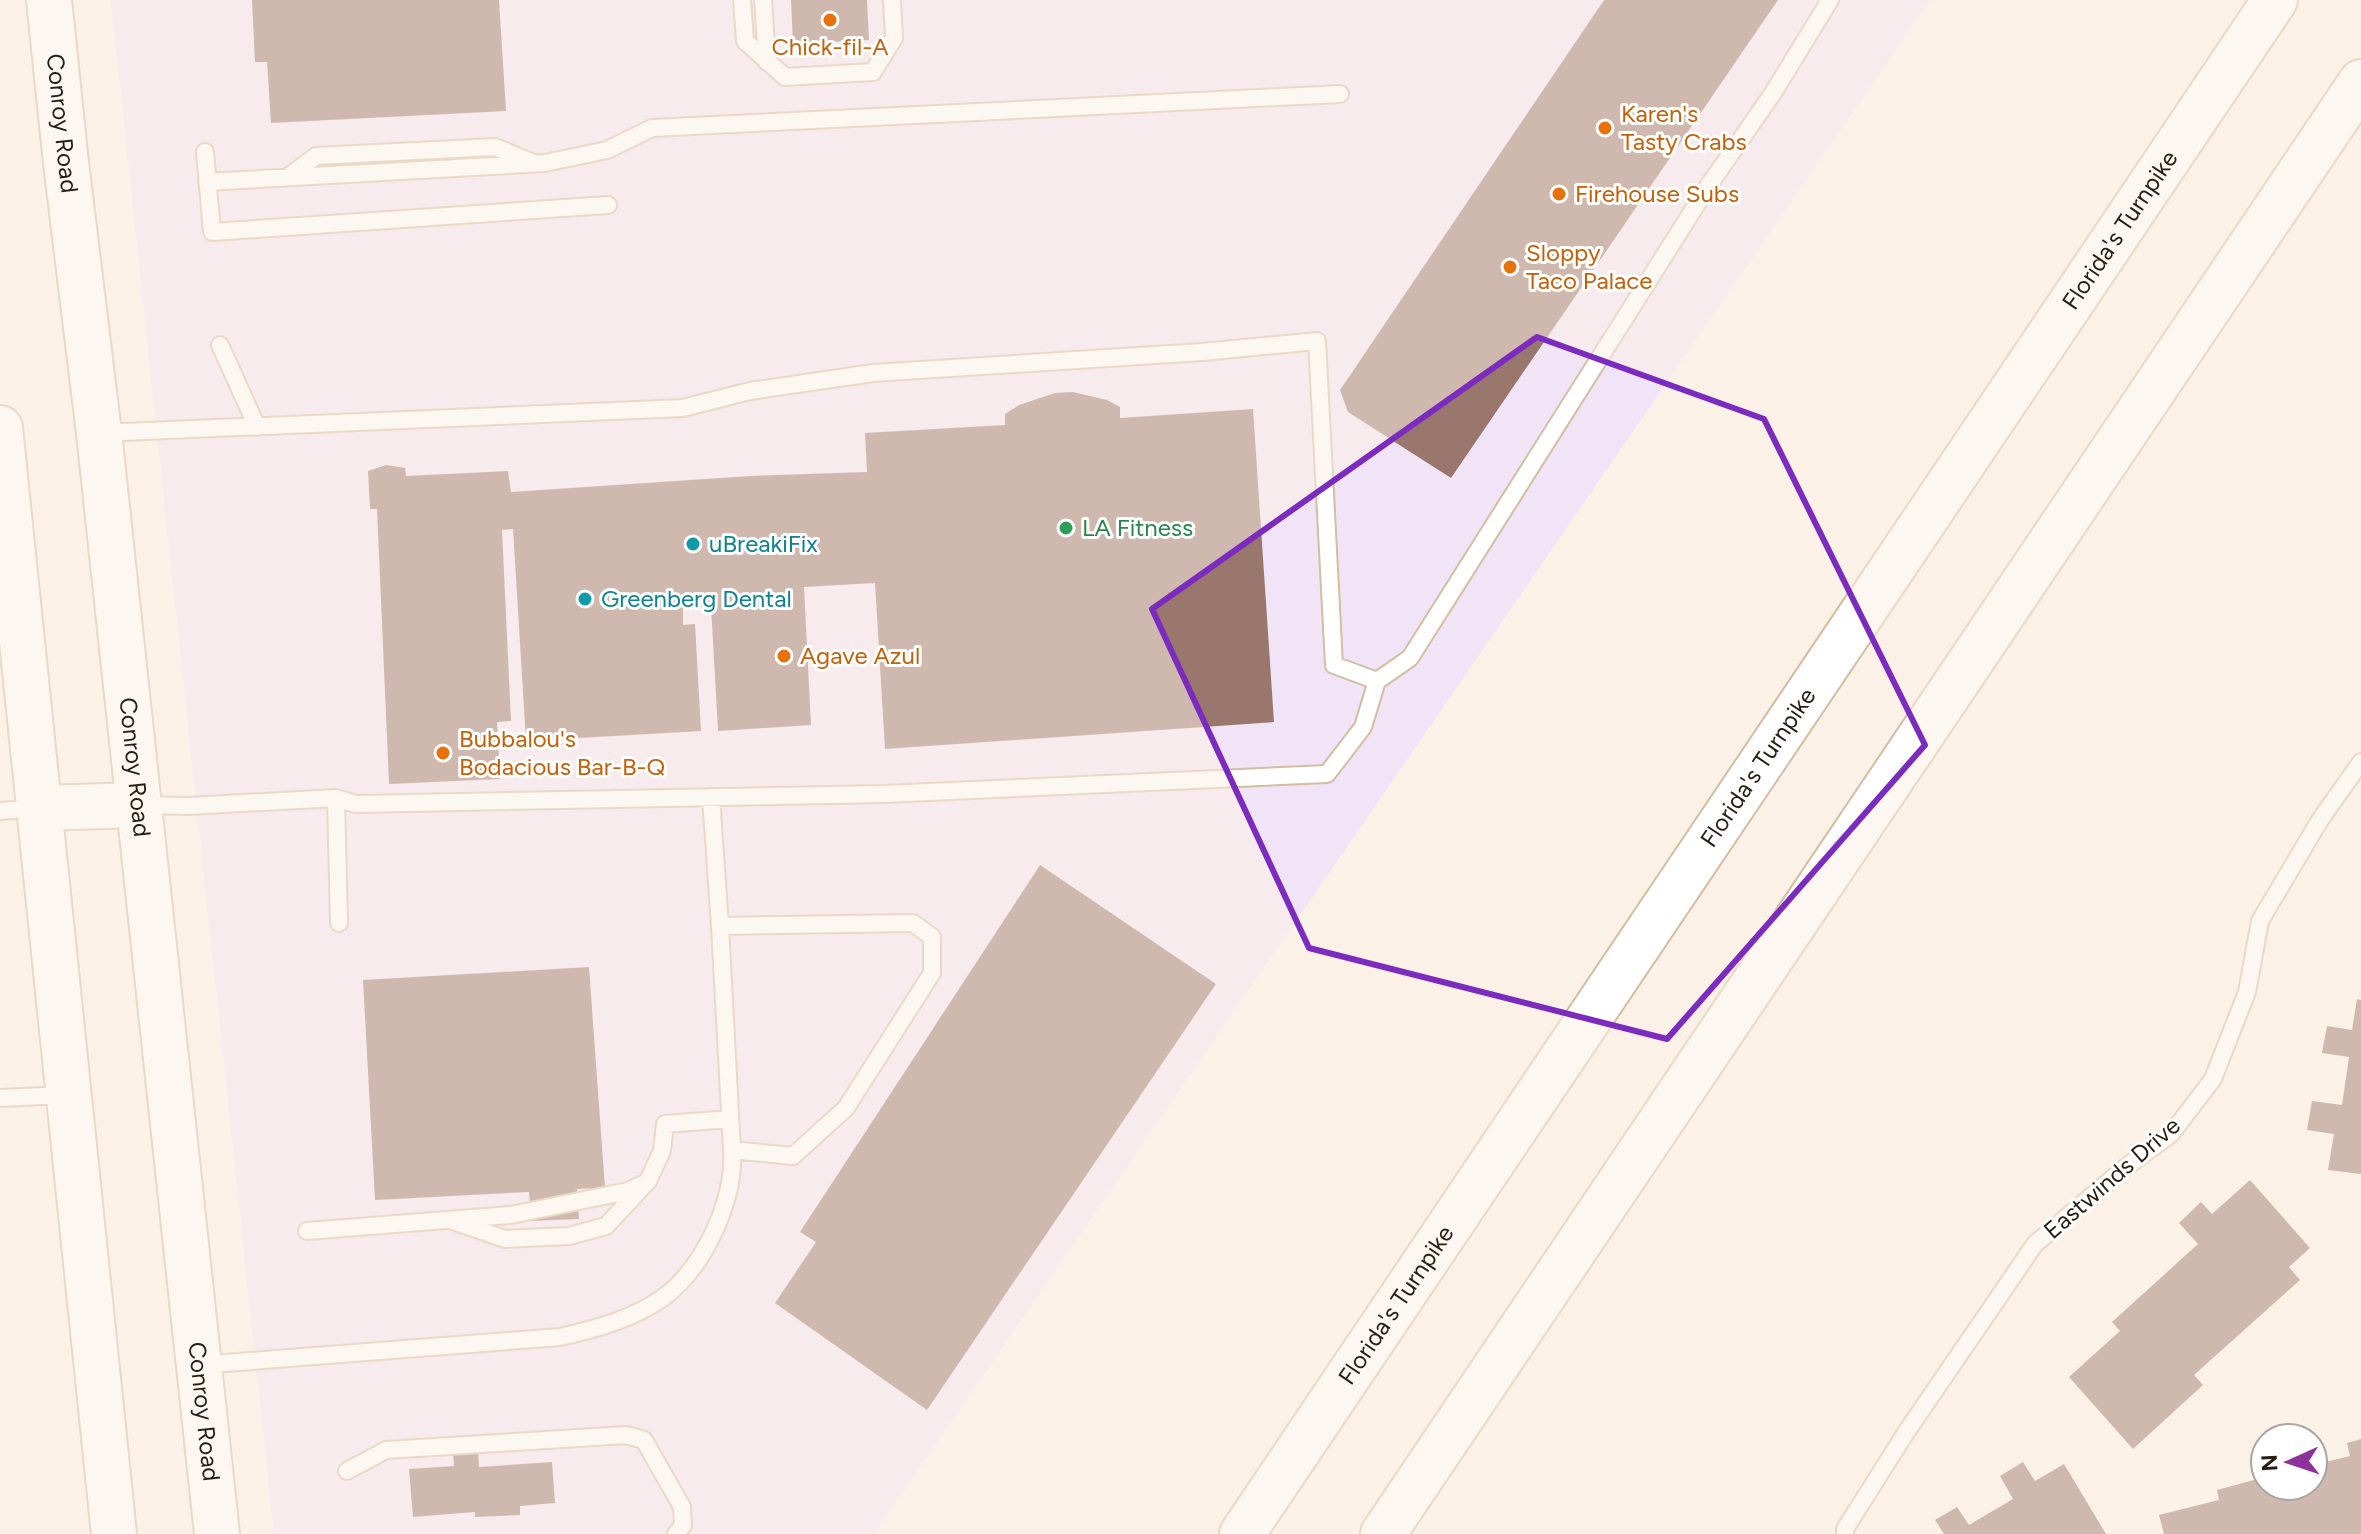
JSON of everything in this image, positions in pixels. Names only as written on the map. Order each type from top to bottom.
[{"type":"main road","name":"Conroy Road","points":[[49,0],[99,433],[217,1534]]},
{"type":"main road","name":"Florida's Turnpike","points":[[1242,1534],[2275,0]]},
{"type":"main road","points":[[1383,1534],[2361,82]]},
{"type":"main road","points":[[0,428],[20,810],[69,1095],[114,1534]]},
{"type":"main road","points":[[20,810],[139,805]]},
{"type":"lane","points":[[742,0],[745,41],[785,77],[873,72],[894,38],[892,0]]},
{"type":"lane","points":[[763,0],[767,62]]},
{"type":"lane","points":[[139,805],[188,806],[336,798],[356,804],[884,794],[1327,774],[1363,727],[1377,681],[1410,658],[1707,188],[1773,93],[1830,0]]},
{"type":"lane","points":[[207,182],[537,164],[607,150],[652,128],[1340,94]]},
{"type":"lane","points":[[205,152],[212,232],[608,205]]},
{"type":"lane","points":[[99,433],[683,408],[750,391],[873,373],[1202,352],[1317,341],[1334,665],[1377,681]]},
{"type":"lane","points":[[220,345],[257,427]]},
{"type":"lane","name":"Eastwinds Drive","points":[[1845,1534],[1845,1529],[1907,1431],[2035,1244],[2126,1167],[2171,1134],[2213,1079],[2247,992],[2260,921],[2320,820],[2361,762]]},
{"type":"lane","points":[[199,1365],[560,1337],[611,1325],[664,1296],[690,1268],[710,1240],[727,1199],[732,1150],[711,797]]},
{"type":"lane","points":[[336,798],[339,923]]},
{"type":"lane","points":[[720,926],[913,923],[932,937],[932,973],[846,1108],[793,1156],[732,1150]]},
{"type":"lane","points":[[0,1098],[69,1095]]},
{"type":"lane","points":[[450,1220],[505,1239],[569,1236],[606,1226],[648,1181],[662,1151],[665,1124],[730,1119]]},
{"type":"lane","points":[[307,1231],[511,1215],[628,1191],[648,1181]]},
{"type":"lane","points":[[347,1471],[386,1450],[626,1435],[644,1440],[682,1507],[683,1525],[676,1534]]},
{"type":"highlighted area","points":[[1537,337],[1764,419],[1925,745],[1667,1039],[1309,948],[1152,609]]},
{"type":"shaded area","points":[[111,0],[1930,0],[874,1534],[274,1534]]},
{"type":"building","points":[[252,0],[499,0],[506,111],[271,123],[267,62],[255,62]]},
{"type":"building","name":"Chick-fil-A","points":[[791,0],[867,0],[869,40],[793,44]]},
{"type":"building","points":[[1604,0],[1778,0],[1451,478],[1348,412],[1340,390]]},
{"type":"building","points":[[1073,392],[1107,400],[1120,407],[1120,418],[1253,409],[1274,722],[885,749],[875,583],[804,587],[811,725],[718,731],[711,606],[683,608],[683,625],[695,624],[701,731],[526,741],[513,529],[502,530],[511,721],[497,722],[500,779],[389,784],[377,509],[370,509],[368,471],[386,465],[405,468],[406,476],[508,471],[511,492],[750,476],[867,472],[865,433],[1005,425],[1005,414],[1019,405],[1055,393]]},
{"type":"building","points":[[1040,865],[1216,984],[927,1410],[775,1303],[816,1242],[800,1232]]},
{"type":"building","points":[[589,967],[605,1188],[577,1189],[579,1219],[531,1221],[529,1192],[375,1200],[363,980]]},
{"type":"building","points":[[2357,999],[2361,1000],[2361,1174],[2328,1170],[2334,1134],[2307,1130],[2312,1101],[2342,1105],[2349,1057],[2322,1053],[2327,1026],[2352,1030]]},
{"type":"building","points":[[2250,1180],[2310,1248],[2289,1267],[2300,1280],[2194,1375],[2203,1385],[2133,1449],[2069,1377],[2120,1331],[2112,1322],[2198,1244],[2179,1223],[2201,1202],[2212,1214]]},
{"type":"building","points":[[2361,1439],[2361,1534],[2164,1534],[2159,1515],[2219,1500],[2217,1490],[2249,1481],[2249,1502],[2329,1502],[2329,1461],[2350,1456],[2347,1443]]},
{"type":"building","points":[[478,1448],[479,1467],[552,1462],[555,1503],[520,1506],[520,1515],[475,1517],[475,1512],[413,1517],[409,1469],[454,1466],[453,1450]]},
{"type":"building","points":[[2023,1462],[2035,1481],[2064,1464],[2106,1534],[1944,1534],[1935,1520],[1957,1507],[1969,1525],[2013,1499],[2000,1476]]},
{"type":"place","name":"Chick-fil-A","points":[[830,20]]},
{"type":"place","name":"Karen's Tasty Crabs","points":[[1605,128]]},
{"type":"place","name":"Firehouse Subs","points":[[1559,194]]},
{"type":"place","name":"Sloppy Taco Palace","points":[[1510,267]]},
{"type":"place","name":"LA Fitness","points":[[1066,528]]},
{"type":"place","name":"uBreakiFix","points":[[693,544]]},
{"type":"place","name":"Greenberg Dental","points":[[585,599]]},
{"type":"place","name":"Agave Azul","points":[[784,656]]},
{"type":"place","name":"Bubbalou's Bodacious Bar-B-Q","points":[[443,753]]}]
